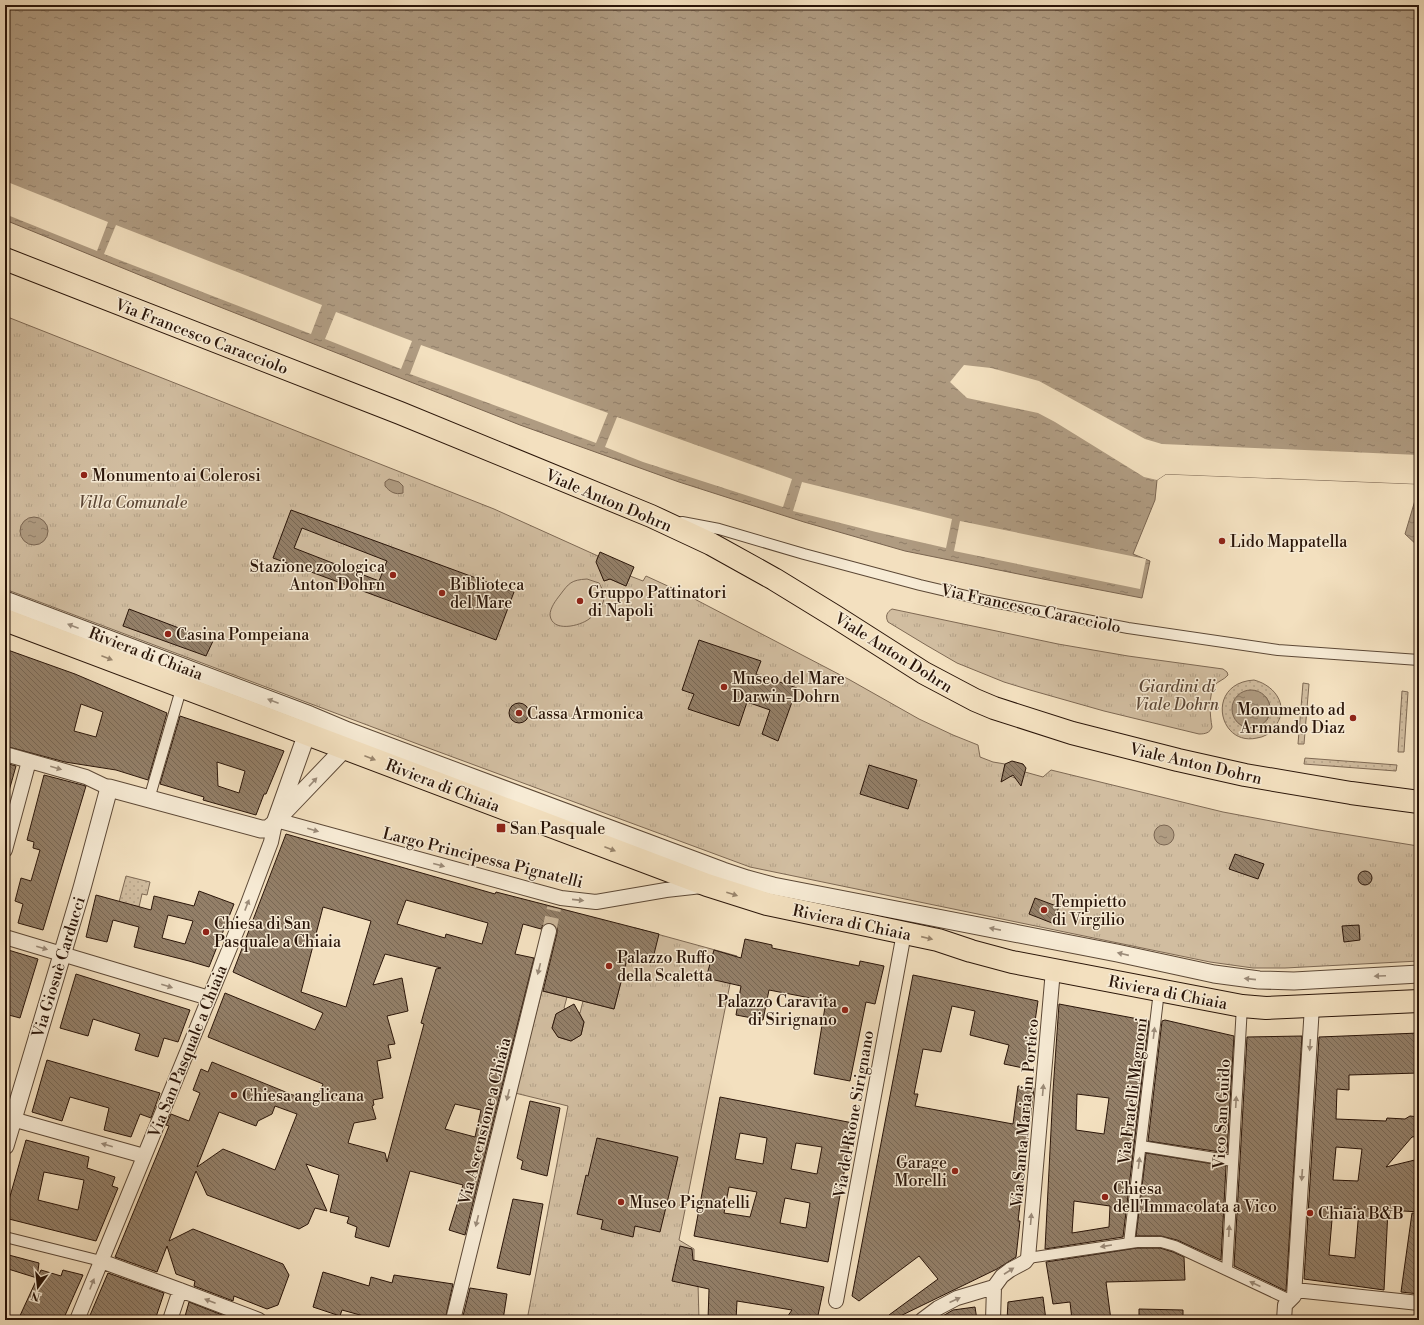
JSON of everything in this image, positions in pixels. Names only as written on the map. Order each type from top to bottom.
[{"type":"main road","name":"Via Francesco Caracciolo","points":[[5,259],[400,413]]},
{"type":"main road","name":"Viale Anton Dohrn","points":[[400,413],[651,516],[711,544],[774,579],[924,673],[963,694],[994,708],[1072,733],[1178,760],[1321,789],[1419,802]]},
{"type":"main road","name":"Riviera di Chiaia","points":[[5,620],[182,686],[309,724],[345,748],[708,885],[768,904],[938,940],[1012,962],[1242,1006],[1266,1008],[1419,1001]]},
{"type":"street","name":"Via Francesco Caracciolo","points":[[651,516],[719,529],[804,554],[920,585],[988,601],[1128,628],[1278,650],[1419,660]]},
{"type":"street","name":"Riviera di Chiaia","points":[[5,600],[309,724],[348,731],[716,869],[747,879],[780,887],[1117,952],[1214,974],[1258,980],[1294,981],[1419,974]]},
{"type":"street","points":[[149,799],[182,686]]},
{"type":"street","name":"Via San Pasquale a Chiaia","points":[[77,1320],[247,906],[271,842],[275,822],[309,724]]},
{"type":"street","points":[[5,754],[86,777],[109,788],[261,829],[268,829],[345,748]]},
{"type":"street","points":[[6,842],[29,760]]},
{"type":"street","name":"Via Giosuè Carducci","points":[[5,1146],[9,1118],[82,888],[109,788]]},
{"type":"street","name":"Largo Principessa Pignatelli","points":[[275,822],[556,902],[596,902],[666,890],[708,885]]},
{"type":"street","name":"Via Ascensione a Chiaia","points":[[453,1320],[549,931]]},
{"type":"street","name":"Via del Rione Sirignano","points":[[836,1301],[904,933]]},
{"type":"street","points":[[5,938],[209,998]]},
{"type":"street","name":"Via Santa Maria in Portico","points":[[1028,1258],[1053,970]]},
{"type":"street","name":"Via Fratelli Magnoni","points":[[1130,1243],[1159,991]]},
{"type":"street","name":"Vico San Guido","points":[[1227,1270],[1242,1006]]},
{"type":"street","points":[[1284,1320],[1285,1305],[1293,1295],[1312,1006]]},
{"type":"street","points":[[9,1118],[144,1156]]},
{"type":"street","points":[[1141,1146],[1233,1161]]},
{"type":"street","points":[[5,1237],[101,1261],[259,1320]]},
{"type":"street","points":[[993,1320],[994,1287],[1002,1276],[1025,1262],[1028,1258],[1130,1243],[1152,1242],[1168,1244],[1227,1270],[1293,1295],[1419,1303]]},
{"type":"street","points":[[922,1320],[938,1308],[957,1298],[994,1287]]},
{"type":"street","points":[[170,1320],[180,1290]]},
{"type":"green space","name":"Villa Comunale","points":[[5,316],[494,509],[598,556],[597,559],[604,581],[610,579],[626,586],[630,576],[643,581],[646,576],[683,593],[850,680],[919,719],[978,745],[980,757],[993,762],[1005,764],[1003,773],[1015,778],[1025,772],[1043,777],[1051,770],[1223,812],[1319,830],[1418,846],[1416,863],[1419,864],[1419,961],[1285,968],[1253,968],[1210,962],[750,867],[5,589]]},
{"type":"green space","name":"Gruppo Pattinatori di Napoli","points":[[587,579],[599,583],[601,586],[604,595],[601,606],[598,610],[585,622],[573,626],[561,626],[552,621],[550,612],[552,607],[566,588],[574,581]]},
{"type":"green space","name":"Giardini di Viale Dohrn","points":[[892,609],[1058,644],[1128,656],[1223,669],[1228,675],[1216,684],[1211,694],[1210,705],[1212,727],[1207,733],[1199,734],[1104,711],[1030,690],[1004,682],[957,663],[888,622],[887,614]]},
{"type":"green space","points":[[1254,680],[1269,687],[1279,699],[1281,714],[1278,721],[1271,731],[1262,737],[1244,738],[1233,733],[1226,724],[1222,714],[1223,702],[1228,692],[1238,684]],"holes":[[[1238,696],[1266,697],[1270,708],[1270,714],[1267,720],[1245,727],[1237,721],[1233,714],[1233,705]]]},
{"type":"green space","points":[[1303,683],[1309,684],[1304,744],[1298,744]]},
{"type":"green space","points":[[1402,691],[1408,692],[1404,752],[1398,752]]},
{"type":"green space","points":[[1305,758],[1397,765],[1396,771],[1304,764]]},
{"type":"green space","points":[[126,876],[150,882],[147,895],[142,894],[139,907],[119,902]]},
{"type":"green space","points":[[635,928],[737,956],[730,984],[679,1240],[694,1249],[694,1277],[698,1283],[699,1320],[527,1320],[568,1106],[515,1093],[542,991],[567,997],[565,1009],[556,1014],[552,1028],[558,1037],[571,1041],[581,1035],[584,1022],[579,1012],[580,1013],[583,1001],[614,1009]]},
{"type":"water","points":[[5,5],[1419,5],[1419,484],[1166,474],[1157,480],[1155,500],[1133,554],[1150,561],[1142,598],[905,551],[804,522],[679,482],[520,425],[169,287],[5,220]]},
{"type":"water","points":[[389,479],[399,482],[403,486],[403,493],[395,493],[385,486],[385,482]]},
{"type":"water","points":[[1419,487],[1419,547],[1405,534]]},
{"type":"water","points":[[34,517],[44,521],[48,531],[44,541],[34,545],[24,541],[20,531],[24,521]]},
{"type":"water","points":[[1247,690],[1255,690],[1262,693],[1267,698],[1270,709],[1267,720],[1262,725],[1255,728],[1247,728],[1240,725],[1235,720],[1232,713],[1232,705],[1235,698],[1240,693]]},
{"type":"water","points":[[1164,825],[1171,828],[1174,835],[1171,842],[1164,845],[1157,842],[1154,835],[1157,828]]},
{"type":"pier","points":[[5,181],[108,222],[97,251],[5,214]]},
{"type":"pier","points":[[116,225],[322,305],[311,334],[104,254]]},
{"type":"pier","points":[[336,312],[412,341],[401,369],[325,339]]},
{"type":"pier","points":[[421,345],[608,413],[596,443],[410,374]]},
{"type":"pier","points":[[964,365],[991,368],[1039,381],[1145,439],[1162,444],[1419,455],[1419,484],[1166,474],[1157,480],[1144,477],[1038,413],[967,398],[950,382]]},
{"type":"pier","points":[[617,417],[792,479],[783,507],[643,462],[605,447]]},
{"type":"pier","points":[[802,482],[952,519],[946,548],[793,511]]},
{"type":"pier","points":[[960,521],[1146,559],[1140,589],[954,551]]},
{"type":"building","points":[[291,510],[514,592],[496,640],[273,558]],"holes":[[[302,528],[387,561],[379,581],[294,548]]]},
{"type":"building","points":[[600,552],[634,567],[626,586],[610,579],[604,581],[596,562]]},
{"type":"building","name":"Casina Pompeiana","points":[[129,609],[213,641],[206,656],[123,626]]},
{"type":"building","points":[[699,640],[761,661],[756,674],[797,688],[778,741],[762,734],[770,710],[747,702],[739,726],[688,709],[694,694],[682,690]]},
{"type":"building","points":[[5,649],[75,674],[167,713],[148,780],[116,770],[65,762],[5,746]],"holes":[[[81,704],[103,712],[96,737],[74,731]]]},
{"type":"building","name":"Cassa Armonica","points":[[515,703],[523,703],[529,709],[529,717],[523,723],[515,723],[509,717],[509,709]]},
{"type":"building","points":[[180,716],[284,751],[256,815],[203,800],[204,797],[160,784]],"holes":[[[217,762],[245,771],[239,793],[218,786]]]},
{"type":"building","points":[[1012,761],[1023,764],[1026,768],[1021,786],[1013,775],[1001,782],[1005,764]]},
{"type":"building","points":[[5,763],[16,766],[9,791],[5,791]]},
{"type":"building","points":[[869,765],[917,780],[908,809],[860,794]]},
{"type":"building","points":[[44,775],[86,786],[43,930],[18,923],[23,904],[15,901],[21,878],[31,881],[40,850],[33,848],[34,842],[27,840]]},
{"type":"building","points":[[286,834],[495,894],[496,892],[659,934],[652,962],[628,955],[614,1009],[543,991],[557,928],[551,923],[543,925],[541,929],[523,924],[515,954],[534,958],[465,1235],[449,1230],[463,1185],[410,1171],[389,1247],[355,1237],[357,1227],[347,1223],[349,1217],[330,1212],[339,1175],[306,1164],[327,1211],[315,1208],[308,1224],[299,1229],[207,1195],[196,1171],[169,1241],[193,1229],[283,1264],[289,1275],[278,1305],[267,1309],[234,1296],[233,1301],[194,1286],[195,1281],[176,1274],[167,1246],[157,1272],[115,1257],[169,1126],[166,1125],[171,1114],[189,1121],[200,1093],[193,1090],[201,1069],[208,1072],[212,1062],[315,1104],[323,1084],[208,1037],[225,993],[315,1030],[323,1013],[233,972]],"holes":[[[406,900],[488,923],[482,944],[446,934],[445,938],[397,924]],[[323,907],[371,921],[346,1007],[301,992]],[[385,954],[441,968],[436,969],[421,1023],[424,1024],[387,1162],[385,1153],[348,1143],[354,1123],[376,1119],[372,1106],[374,1105],[373,1100],[383,1098],[377,1061],[391,1058],[388,1045],[395,1044],[387,1016],[408,1011],[402,978],[373,985]],[[455,1104],[481,1110],[475,1137],[445,1129]],[[275,1106],[297,1114],[275,1170],[223,1149],[197,1167],[219,1112],[256,1126],[258,1121],[272,1114]]]},
{"type":"building","points":[[1235,854],[1264,864],[1258,879],[1229,869]]},
{"type":"building","points":[[1365,871],[1370,873],[1372,878],[1370,883],[1365,885],[1360,883],[1358,878],[1360,873]]},
{"type":"building","points":[[199,891],[234,904],[209,967],[134,947],[139,927],[113,920],[107,942],[86,937],[96,895],[151,910],[154,896],[194,906]],"holes":[[[168,915],[193,921],[185,944],[162,938]]]},
{"type":"building","name":"Tempietto di Virgilio","points":[[1035,898],[1059,907],[1052,923],[1029,914]]},
{"type":"building","points":[[1359,925],[1360,940],[1344,942],[1342,926]]},
{"type":"building","name":"Palazzo Caravita di Sirignano","points":[[745,939],[772,945],[772,948],[859,966],[860,961],[884,966],[875,1004],[866,1002],[850,1081],[814,1074],[826,1001],[769,990],[763,1020],[736,1015],[741,986],[706,978],[714,950],[741,958]]},
{"type":"building","points":[[5,949],[38,959],[20,1018],[5,1014]]},
{"type":"building","points":[[76,974],[190,1010],[178,1042],[164,1038],[158,1057],[135,1050],[140,1034],[93,1019],[88,1036],[60,1028]]},
{"type":"building","points":[[913,975],[1038,1001],[1028,1069],[1004,1064],[1009,1045],[970,1035],[975,1011],[952,1006],[941,1052],[923,1049],[914,1094],[918,1094],[915,1106],[1013,1124],[1018,1086],[1034,1088],[1018,1221],[1020,1221],[1016,1257],[997,1269],[892,1320],[889,1315],[938,1279],[919,1256],[859,1301],[852,1296]]},
{"type":"building","points":[[574,1004],[584,1022],[581,1035],[571,1041],[558,1037],[552,1028],[556,1014]]},
{"type":"building","points":[[1059,1004],[1149,1021],[1123,1237],[1045,1249]],"holes":[[[1077,1094],[1109,1098],[1104,1134],[1076,1130]],[[1074,1201],[1110,1206],[1109,1227],[1072,1233]]]},
{"type":"building","points":[[1165,1020],[1234,1036],[1227,1153],[1148,1141],[1162,1021]]},
{"type":"building","points":[[1419,1033],[1419,1073],[1349,1075],[1349,1090],[1337,1089],[1336,1119],[1386,1121],[1387,1118],[1405,1119],[1410,1116],[1419,1117],[1419,1136],[1412,1137],[1386,1167],[1419,1159],[1419,1212],[1388,1210],[1384,1290],[1304,1279],[1319,1037]],"holes":[[[1336,1147],[1362,1149],[1358,1181],[1333,1180]],[[1333,1208],[1359,1209],[1355,1258],[1329,1255]]]},
{"type":"building","points":[[1302,1036],[1286,1291],[1234,1266],[1247,1037]]},
{"type":"building","points":[[47,1060],[160,1093],[151,1118],[140,1114],[131,1137],[104,1130],[109,1108],[70,1097],[62,1121],[32,1112]]},
{"type":"building","points":[[720,1097],[853,1123],[828,1262],[694,1236]],"holes":[[[740,1133],[767,1138],[763,1164],[735,1159]],[[796,1143],[822,1147],[817,1174],[791,1169]],[[729,1187],[757,1192],[750,1217],[724,1213]],[[785,1198],[810,1203],[806,1228],[780,1223]]]},
{"type":"building","points":[[530,1101],[560,1108],[547,1176],[521,1169],[523,1161],[517,1158]]},
{"type":"building","points":[[597,1138],[678,1157],[660,1232],[635,1226],[633,1237],[601,1229],[603,1220],[577,1214],[586,1175],[588,1176]]},
{"type":"building","points":[[26,1140],[89,1157],[87,1168],[115,1177],[112,1186],[118,1188],[96,1241],[5,1218]],"holes":[[[44,1172],[84,1180],[78,1210],[38,1200]]]},
{"type":"building","points":[[1146,1153],[1226,1166],[1221,1260],[1177,1240],[1161,1236],[1136,1236]]},
{"type":"building","points":[[513,1199],[543,1204],[530,1275],[497,1268]]},
{"type":"building","points":[[1412,1213],[1419,1214],[1419,1294],[1401,1292]]},
{"type":"building","points":[[680,1246],[692,1249],[693,1260],[824,1287],[817,1320],[785,1320],[792,1310],[737,1301],[736,1320],[708,1320],[709,1289],[672,1281]]},
{"type":"building","points":[[1137,1248],[1160,1248],[1184,1257],[1185,1280],[1106,1282],[1111,1320],[1072,1320],[1070,1302],[1053,1304],[1046,1262]]},
{"type":"building","points":[[5,1254],[39,1263],[37,1278],[5,1268]]},
{"type":"building","points":[[41,1270],[61,1276],[63,1270],[83,1275],[63,1320],[18,1320]]},
{"type":"building","points":[[323,1272],[369,1286],[371,1277],[392,1283],[394,1275],[453,1284],[445,1320],[378,1320],[342,1310],[340,1316],[313,1307]]},
{"type":"building","points":[[108,1273],[164,1293],[155,1320],[88,1320]]},
{"type":"building","points":[[470,1288],[507,1294],[503,1320],[462,1320]]},
{"type":"building","points":[[1043,1297],[1046,1320],[1007,1320],[1008,1302]]},
{"type":"building","points":[[189,1302],[230,1318],[229,1320],[184,1320]]},
{"type":"building","points":[[975,1307],[977,1320],[936,1320],[953,1310]]},
{"type":"building","points":[[1139,1309],[1183,1310],[1183,1320],[1139,1320]]},
{"type":"tunnel","points":[[549,931],[554,908]]},
{"type":"place","name":"Monumento ai Colerosi","points":[[84,475]]},
{"type":"place","name":"Lido Mappatella","points":[[1222,541]]},
{"type":"place","name":"Stazione zoologica Anton Dohrn","points":[[393,575]]},
{"type":"place","name":"Biblioteca del Mare","points":[[442,593]]},
{"type":"place","name":"Gruppo Pattinatori di Napoli","points":[[580,601]]},
{"type":"place","name":"Casina Pompeiana","points":[[168,634]]},
{"type":"place","name":"Museo del Mare Darwin-Dohrn","points":[[724,687]]},
{"type":"place","name":"Cassa Armonica","points":[[519,713]]},
{"type":"place","name":"Monumento ad Armando Diaz","points":[[1353,718]]},
{"type":"place","name":"San Pasquale","points":[[501,828]]},
{"type":"place","name":"Tempietto di Virgilio","points":[[1044,910]]},
{"type":"place","name":"Chiesa di San Pasquale a Chiaia","points":[[206,932]]},
{"type":"place","name":"Palazzo Ruffo della Scaletta","points":[[609,966]]},
{"type":"place","name":"Palazzo Caravita di Sirignano","points":[[845,1010]]},
{"type":"place","name":"Chiesa anglicana","points":[[234,1095]]},
{"type":"place","name":"Garage Morelli","points":[[955,1171]]},
{"type":"place","name":"Chiesa dell'Immacolata a Vico","points":[[1105,1197]]},
{"type":"place","name":"Museo Pignatelli","points":[[621,1202]]},
{"type":"place","name":"Chiaia B&B","points":[[1310,1213]]}]
